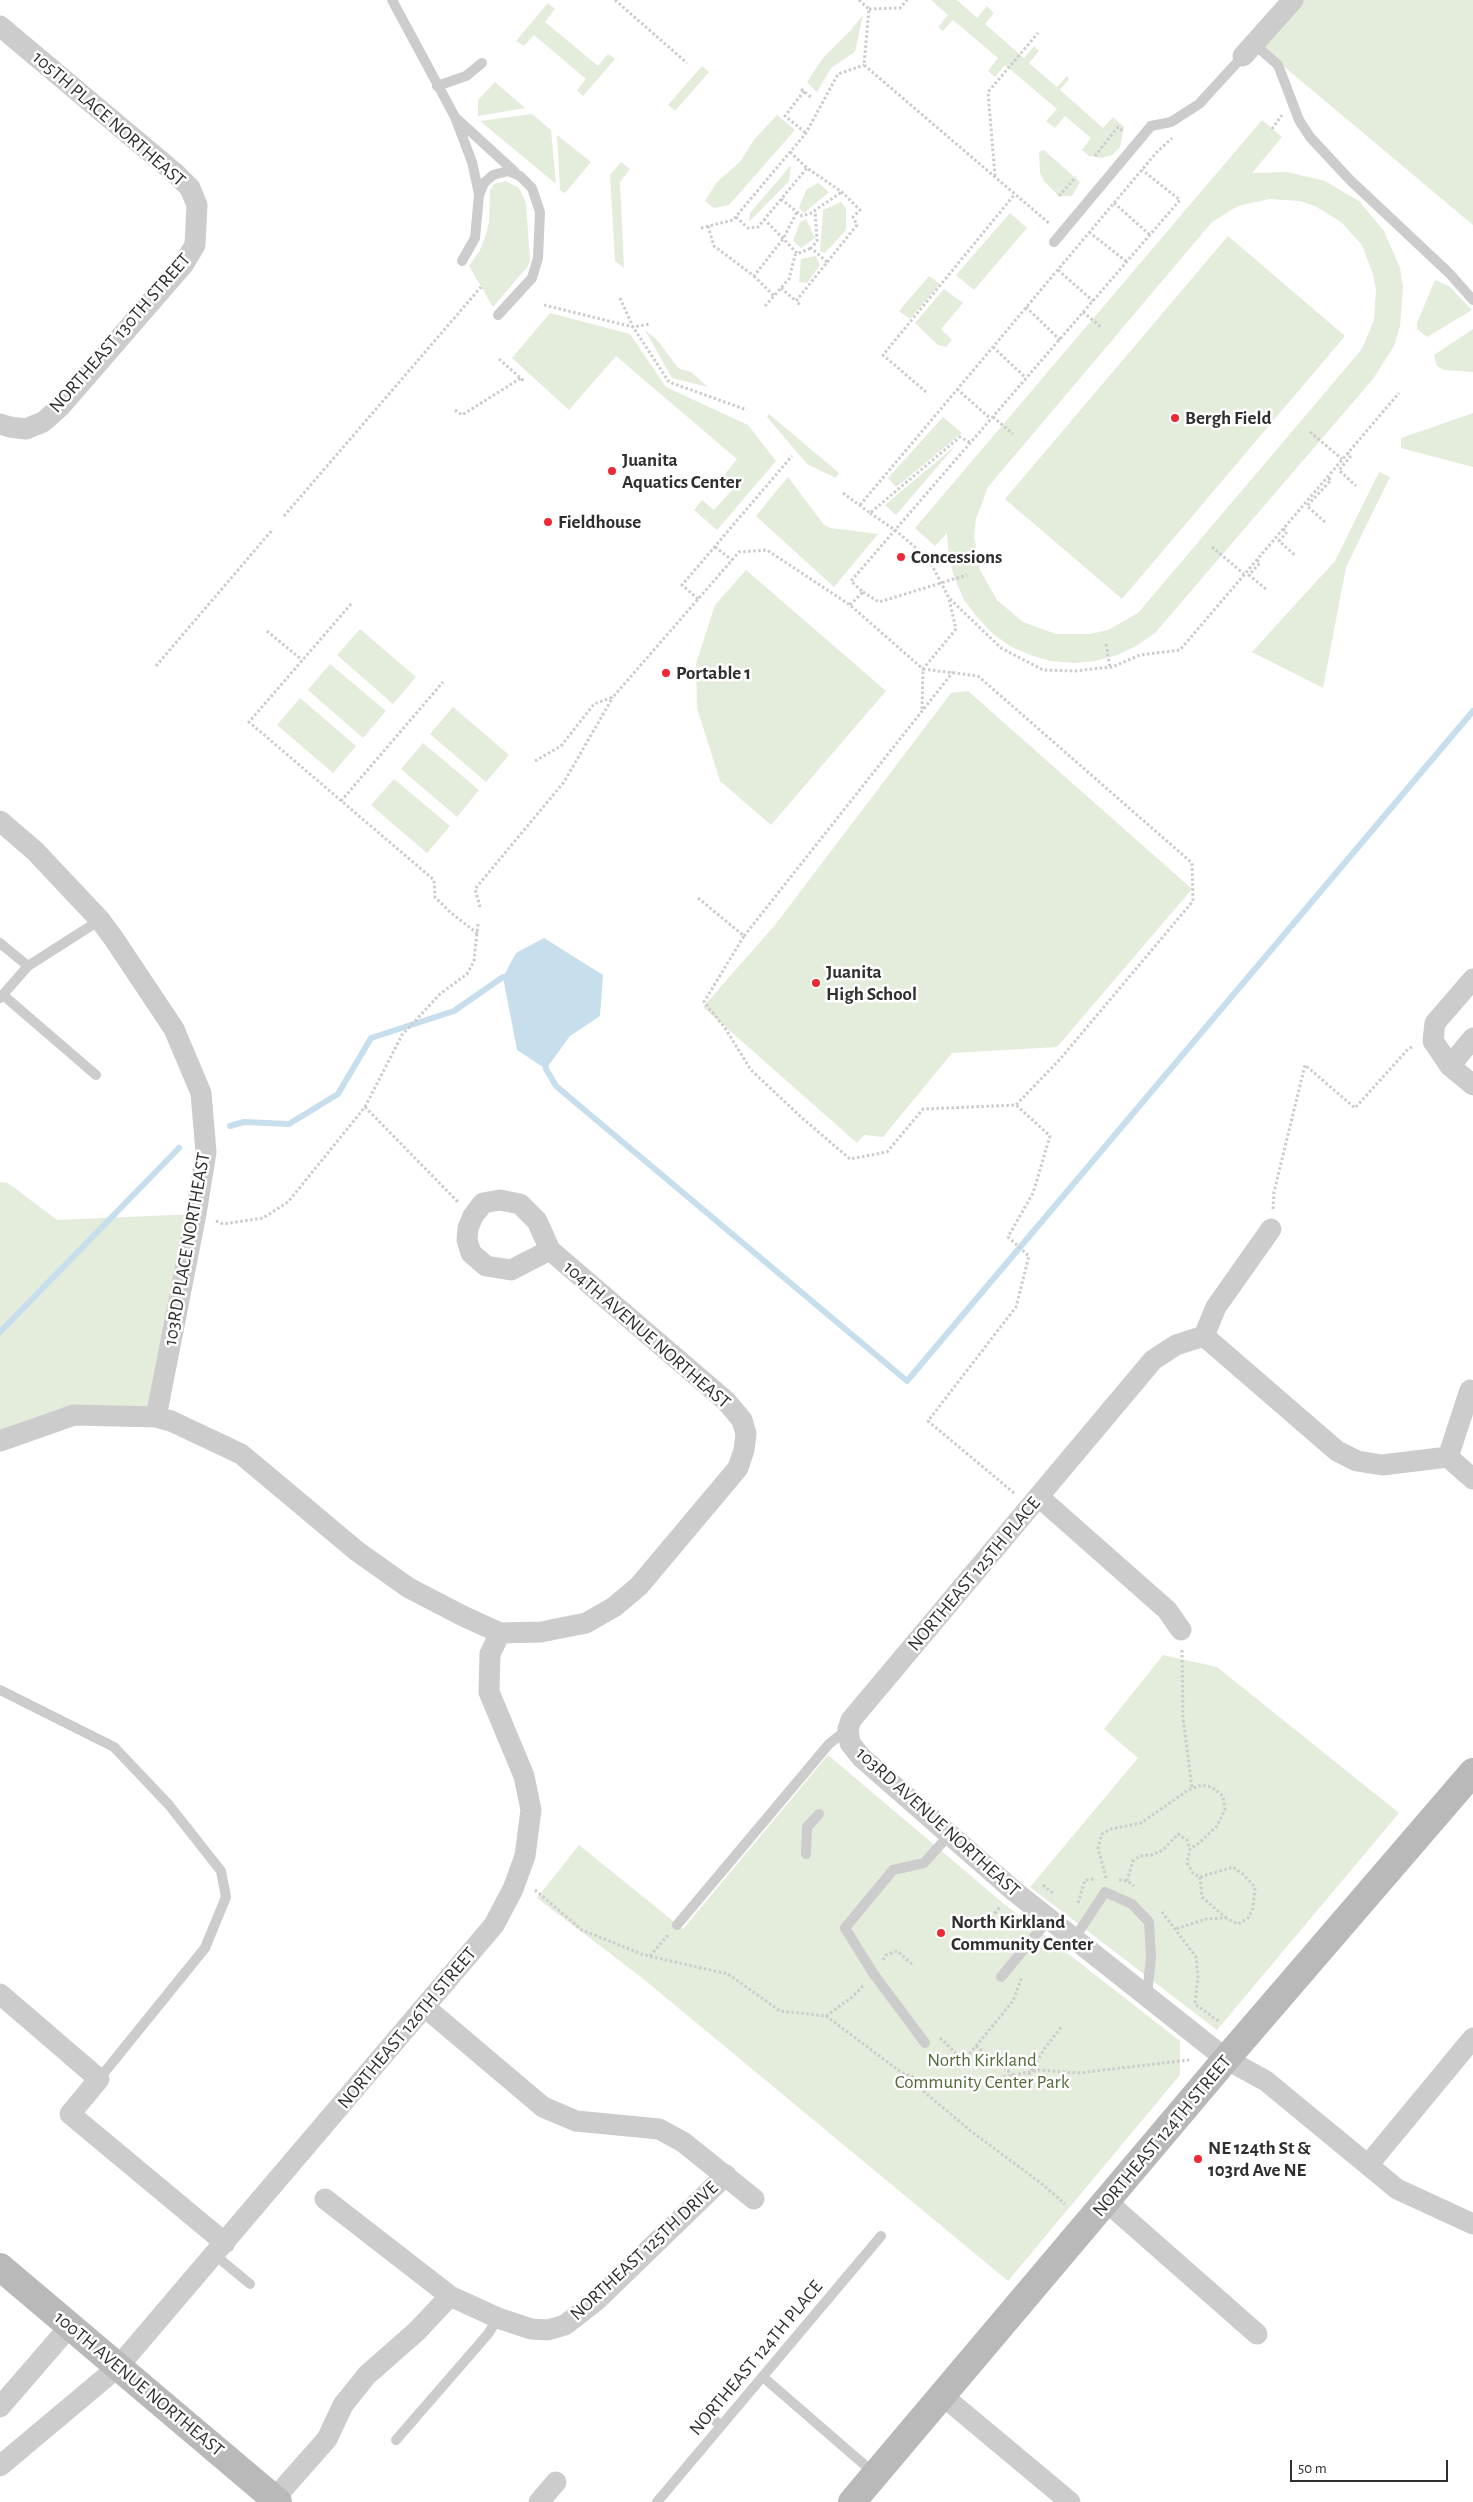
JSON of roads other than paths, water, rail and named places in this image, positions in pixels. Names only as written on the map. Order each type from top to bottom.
[{"type":"main road","name":"NORTHEAST 124TH STREET","points":[[852,2502],[1226,2059],[1473,1772]]},
{"type":"main road","name":"100TH AVENUE NORTHEAST","points":[[0,2267],[276,2501]]},
{"type":"street","points":[[1249,50],[1293,0]]},
{"type":"street","name":"105TH PLACE NORTHEAST","points":[[0,26],[175,173],[190,188],[198,205],[197,224]]},
{"type":"street","name":"NORTHEAST 130TH STREET","points":[[0,424],[10,428],[26,429],[43,422],[60,407],[183,265],[195,245],[197,224]]},
{"type":"street","name":"103RD PLACE NORTHEAST","points":[[0,820],[35,851],[100,920],[174,1029],[201,1093],[206,1152],[193,1230],[156,1417]]},
{"type":"street","points":[[1473,978],[1435,1023],[1433,1041],[1450,1066],[1473,1085]]},
{"type":"street","points":[[1450,1066],[1473,1038]]},
{"type":"street","name":"104TH AVENUE NORTHEAST","points":[[500,1633],[541,1632],[586,1622],[614,1607],[639,1586],[738,1468],[744,1450],[746,1434],[742,1420],[726,1402],[550,1250],[537,1221],[520,1204],[500,1200],[483,1203],[473,1216],[468,1228],[467,1240],[471,1253],[486,1266],[511,1270],[550,1250]]},
{"type":"street","points":[[1271,1230],[1216,1307],[1204,1336],[1337,1451],[1357,1461],[1382,1465],[1448,1457],[1473,1479]]},
{"type":"street","name":"NORTHEAST 125TH PLACE","points":[[848,1729],[851,1720],[1153,1360],[1176,1345],[1204,1336]]},
{"type":"street","points":[[1448,1457],[1470,1390]]},
{"type":"street","points":[[0,1441],[74,1415],[156,1417],[179,1425],[241,1454],[358,1552],[409,1588],[500,1633]]},
{"type":"street","points":[[1039,1497],[1167,1610],[1181,1630]]},
{"type":"street","name":"NORTHEAST 126TH STREET","points":[[0,2466],[118,2367],[426,2008],[494,1925],[513,1889],[525,1856],[531,1810],[524,1776],[489,1692],[490,1654],[500,1633]]},
{"type":"street","name":"103RD AVENUE NORTHEAST","points":[[848,1729],[850,1742],[861,1757],[1048,1919],[1226,2059],[1266,2081],[1397,2188],[1473,2224]]},
{"type":"street","points":[[0,1994],[99,2079],[70,2114],[220,2249]]},
{"type":"street","points":[[426,2008],[543,2107],[576,2121],[659,2129],[683,2142],[754,2199]]},
{"type":"street","points":[[1368,2165],[1473,2038]]},
{"type":"street","name":"NORTHEAST 125TH DRIVE","points":[[325,2199],[450,2296],[498,2318],[531,2329],[548,2330],[565,2325],[597,2300],[726,2175]]},
{"type":"street","points":[[1107,2202],[1257,2334]]},
{"type":"street","points":[[276,2501],[327,2438],[343,2406],[367,2375],[417,2331],[450,2296]]},
{"type":"street","points":[[0,2407],[70,2326]]},
{"type":"street","points":[[943,2396],[1070,2502]]},
{"type":"street","points":[[539,2502],[556,2482]]},
{"type":"lane","points":[[392,0],[455,117],[472,162],[479,195],[475,238],[462,261]]},
{"type":"lane","points":[[1058,237],[1151,126],[1171,122],[1199,104],[1249,50],[1278,65],[1299,120],[1310,137],[1350,180],[1450,272],[1473,300]]},
{"type":"lane","points":[[437,86],[466,76],[482,63]]},
{"type":"lane","points":[[455,117],[532,188],[540,212],[538,258],[532,278],[498,315]]},
{"type":"lane","points":[[479,195],[484,183],[493,175],[508,172],[520,176]]},
{"type":"lane","points":[[96,1075],[2,996],[28,966],[100,920]]},
{"type":"lane","points":[[0,943],[28,966]]},
{"type":"lane","points":[[0,1690],[114,1747],[168,1804],[221,1871],[226,1897],[206,1948],[99,2079]]},
{"type":"lane","name":"NORTHEAST 125TH PLACE","points":[[677,1925],[829,1744],[848,1729]]},
{"type":"lane","points":[[806,1854],[807,1827],[819,1814]]},
{"type":"lane","points":[[925,2043],[873,1973],[845,1928],[893,1870],[924,1862],[949,1835]]},
{"type":"lane","points":[[1074,1938],[1105,1892],[1132,1904],[1149,1922],[1151,1957],[1146,1996]]},
{"type":"lane","points":[[1001,1977],[1048,1919]]},
{"type":"lane","name":"NORTHEAST 124TH PLACE","points":[[657,2502],[880,2236]]},
{"type":"lane","points":[[220,2249],[250,2284]]},
{"type":"lane","points":[[396,2440],[488,2334],[498,2318]]},
{"type":"lane","points":[[763,2377],[876,2475]]},
{"type":"lane","points":[[706,2412],[721,2426]]},
{"type":"water","points":[[544,938],[603,975],[600,1016],[570,1036],[546,1069],[517,1050],[503,977],[516,953]]},
{"type":"waterway","points":[[545,1063],[546,1069],[556,1086],[907,1381],[1473,711]]},
{"type":"waterway","points":[[230,1126],[244,1122],[289,1124],[338,1094],[371,1038],[454,1011],[503,977],[510,980]]},
{"type":"waterway","points":[[0,1332],[179,1148]]},
{"type":"place","name":"Bergh Field","points":[[1175,418]]},
{"type":"place","name":"Juanita Aquatics Center","points":[[612,471]]},
{"type":"place","name":"Fieldhouse","points":[[548,522]]},
{"type":"place","name":"Concessions","points":[[901,557]]},
{"type":"place","name":"Portable 1","points":[[666,673]]},
{"type":"place","name":"Juanita High School","points":[[816,983]]},
{"type":"place","name":"North Kirkland Community Center","points":[[941,1933]]},
{"type":"place","name":"NE 124th St & 103rd Ave NE","points":[[1198,2159]]},
{"type":"park label","name":"North Kirkland Community Center Park","points":[[982,2071]]}]
